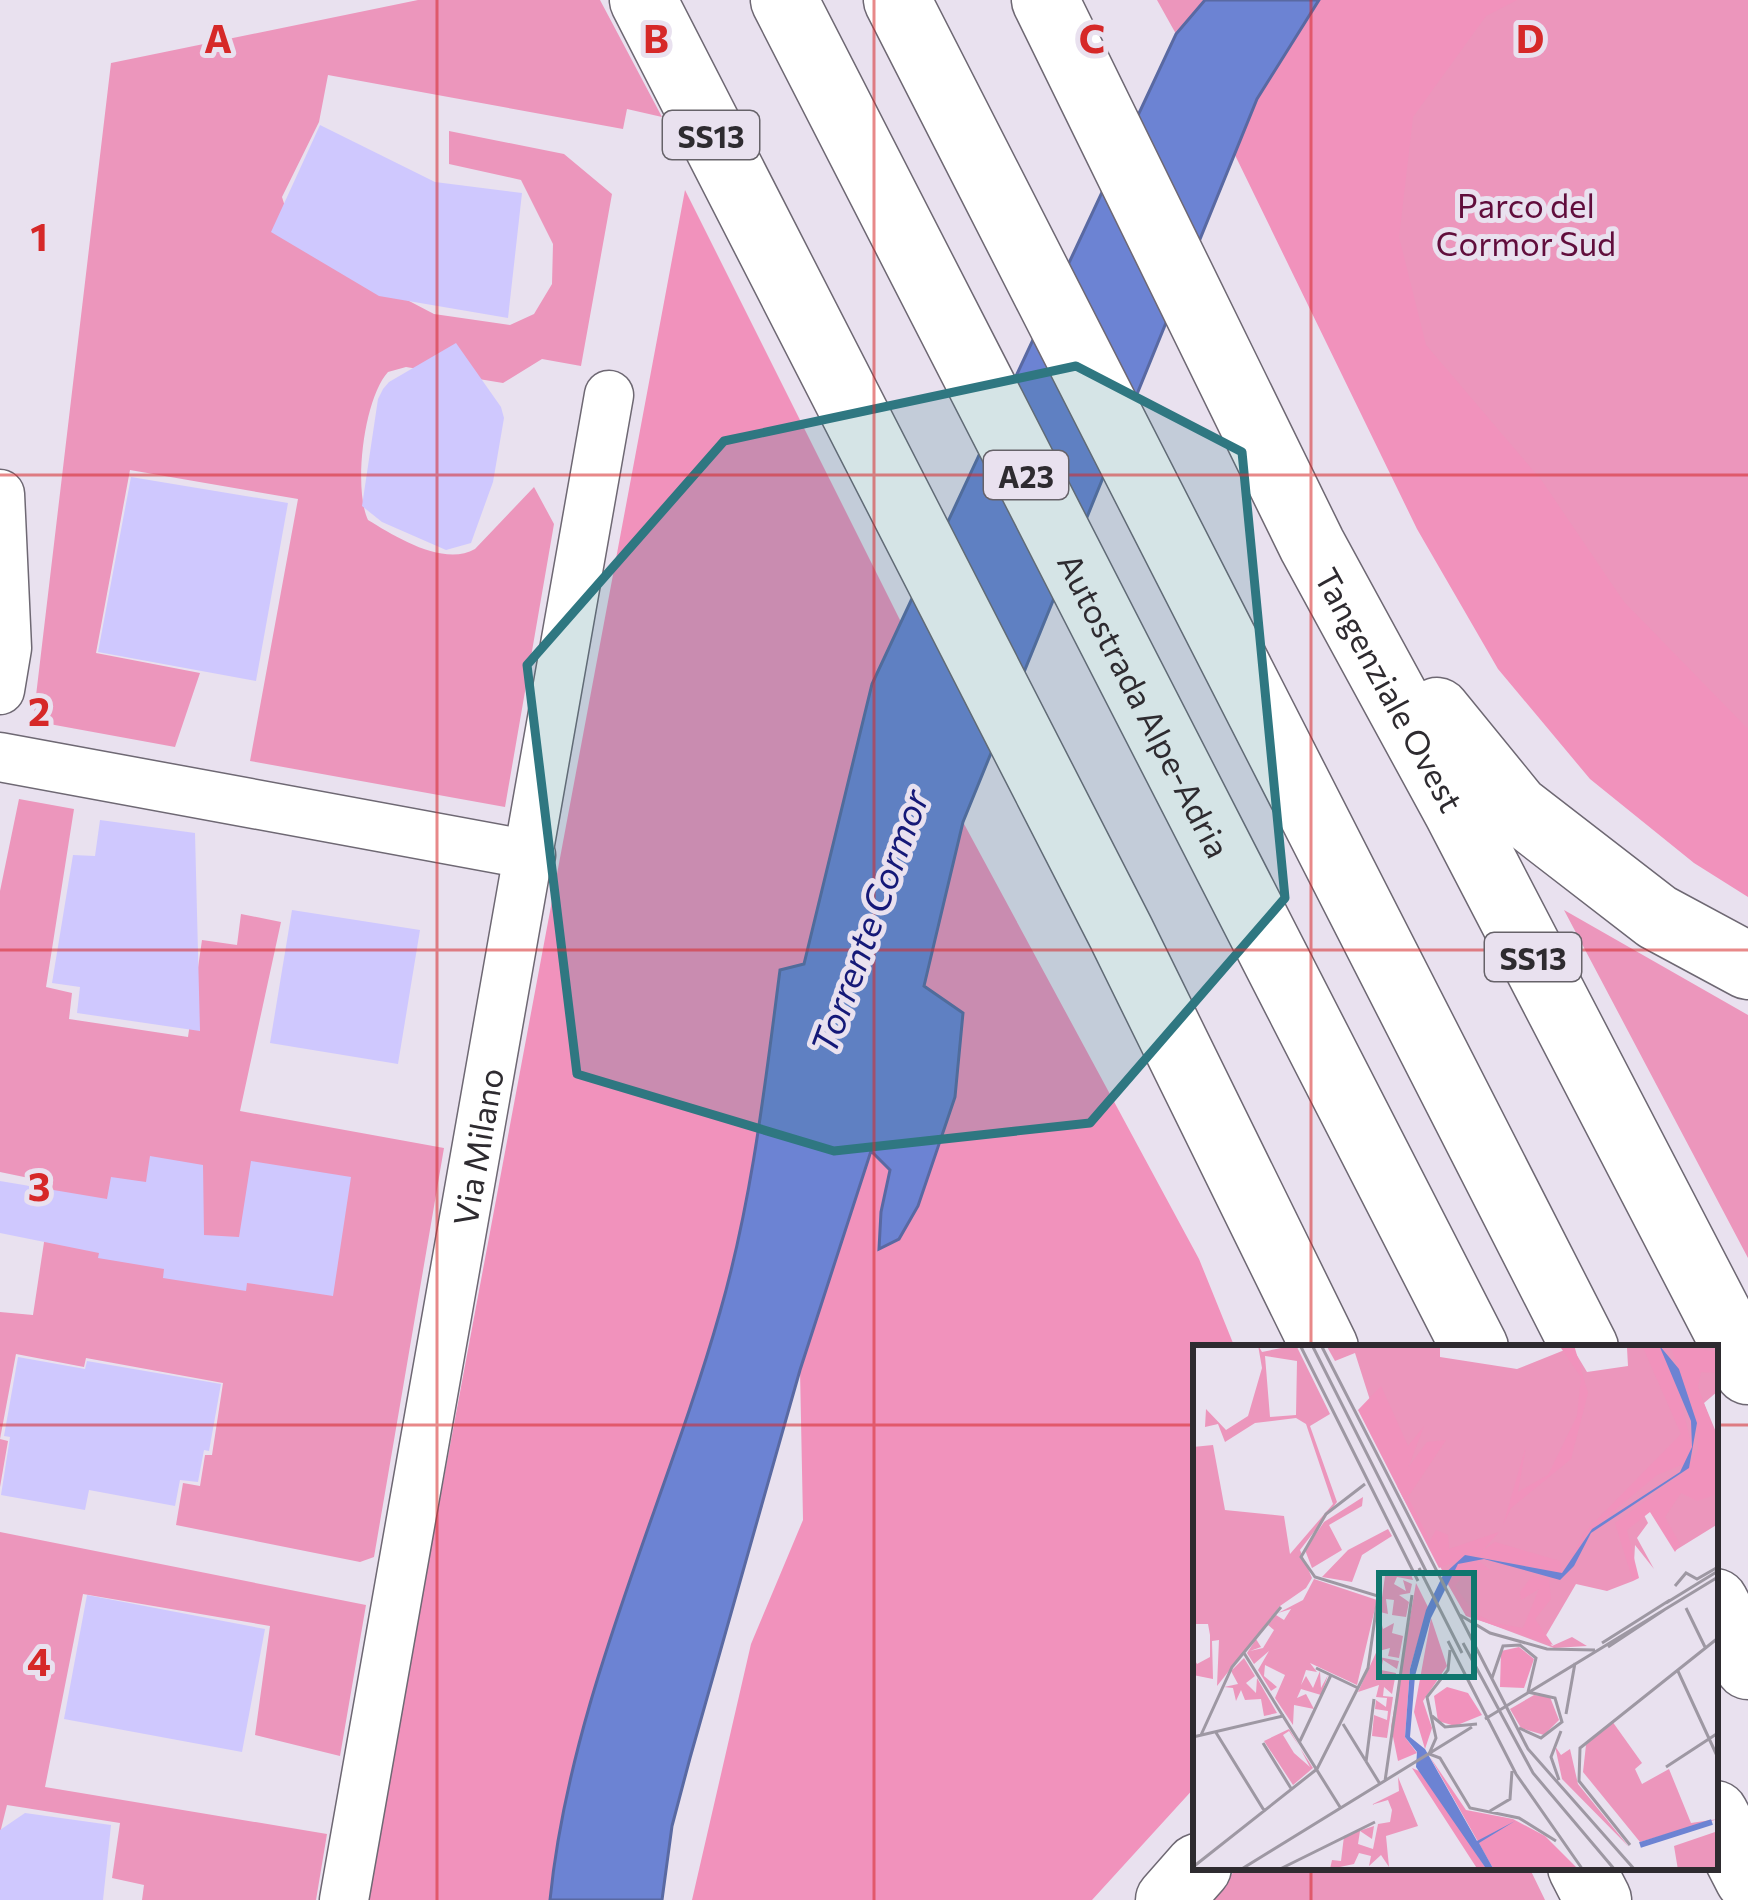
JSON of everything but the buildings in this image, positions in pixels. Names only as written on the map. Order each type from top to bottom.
[{"type":"highway","name":"SS13","points":[[643,0],[1121,933],[1324,1345]]},
{"type":"highway","name":"Autostrada Alpe-Adria","points":[[784,0],[1473,1345]]},
{"type":"highway","name":"Tangenziale Ovest","points":[[1045,0],[1312,545],[1457,811],[1748,1371]]},
{"type":"highway","points":[[903,14],[1583,1345]]},
{"type":"highway","points":[[1312,545],[1422,694],[1516,808],[1657,916],[1748,966]]},
{"type":"highway","name":"SS13","points":[[1210,1114],[1290,1345]]},
{"type":"highway","points":[[1718,1608],[1748,1666]]},
{"type":"highway","points":[[1718,1820],[1748,1878]]},
{"type":"highway","points":[[1169,1900],[1195,1870]]},
{"type":"highway","points":[[1583,1870],[1598,1900]]},
{"type":"street","name":"Via Milano","points":[[344,1900],[609,394]]},
{"type":"street","points":[[0,494],[7,648],[0,690]]},
{"type":"street","points":[[0,758],[530,855]]},
{"type":"highlighted area","points":[[1076,366],[1242,452],[1285,898],[1090,1123],[834,1151],[577,1074],[527,665],[724,441]]},
{"type":"green space","points":[[418,0],[600,0],[662,117],[627,109],[623,129],[328,75],[319,122],[282,197],[296,242],[434,314],[510,325],[534,314],[552,284],[553,244],[521,180],[449,164],[449,131],[564,154],[612,194],[581,366],[542,359],[503,383],[406,367],[388,372],[373,402],[363,444],[361,487],[368,520],[420,548],[449,554],[475,549],[534,487],[554,524],[505,807],[250,761],[298,499],[130,470],[96,653],[200,673],[175,747],[33,721],[111,63]]},
{"type":"green space","name":"Parco del Cormor Sud","points":[[1157,0],[1748,0],[1748,883],[1178,31],[1176,34]]},
{"type":"green space","points":[[19,799],[74,809],[46,987],[72,993],[69,1019],[188,1037],[202,940],[237,945],[241,914],[281,922],[240,1111],[444,1148],[374,1557],[360,1562],[176,1525],[183,1483],[200,1486],[205,1455],[212,1455],[223,1383],[86,1358],[84,1367],[16,1354],[0,1439],[0,1312],[33,1315],[53,1183],[0,1172],[0,891]]},
{"type":"green space","points":[[1564,910],[1748,1015],[1748,1258]]},
{"type":"green space","points":[[0,1439],[8,1441],[0,1487]]},
{"type":"green space","points":[[0,1532],[366,1605],[340,1756],[255,1735],[270,1626],[83,1594],[45,1787],[327,1834],[316,1900],[142,1900],[144,1885],[112,1878],[120,1823],[7,1805],[0,1833]]},
{"type":"green space","points":[[1235,1870],[1530,1870],[1545,1900],[1213,1900]]},
{"type":"shaded area","points":[[1319,0],[1517,0],[1486,16],[1413,117],[1399,237],[1426,345],[1542,481],[1624,602],[1748,729],[1748,897],[1694,863],[1590,779],[1498,669],[1417,529],[1234,153],[1257,99]]},
{"type":"shaded area","points":[[685,190],[901,622],[872,684],[804,965],[779,970],[756,1143],[731,1271],[698,1385],[598,1677],[561,1825],[550,1900],[365,1900]]},
{"type":"shaded area","points":[[963,822],[1199,1259],[1234,1345],[1193,1345],[1193,1789],[1092,1900],[692,1900],[751,1644],[803,1520],[800,1370],[871,1149],[890,1170],[879,1247],[924,986]]},
{"type":"water","name":"Torrente Cormor","points":[[1205,0],[1319,0],[1257,99],[963,822],[924,986],[963,1013],[955,1097],[918,1206],[899,1239],[879,1249],[890,1170],[871,1151],[800,1370],[690,1758],[672,1826],[662,1900],[550,1900],[561,1825],[598,1677],[698,1385],[731,1270],[756,1142],[780,970],[804,964],[872,684],[1176,34]]}]
